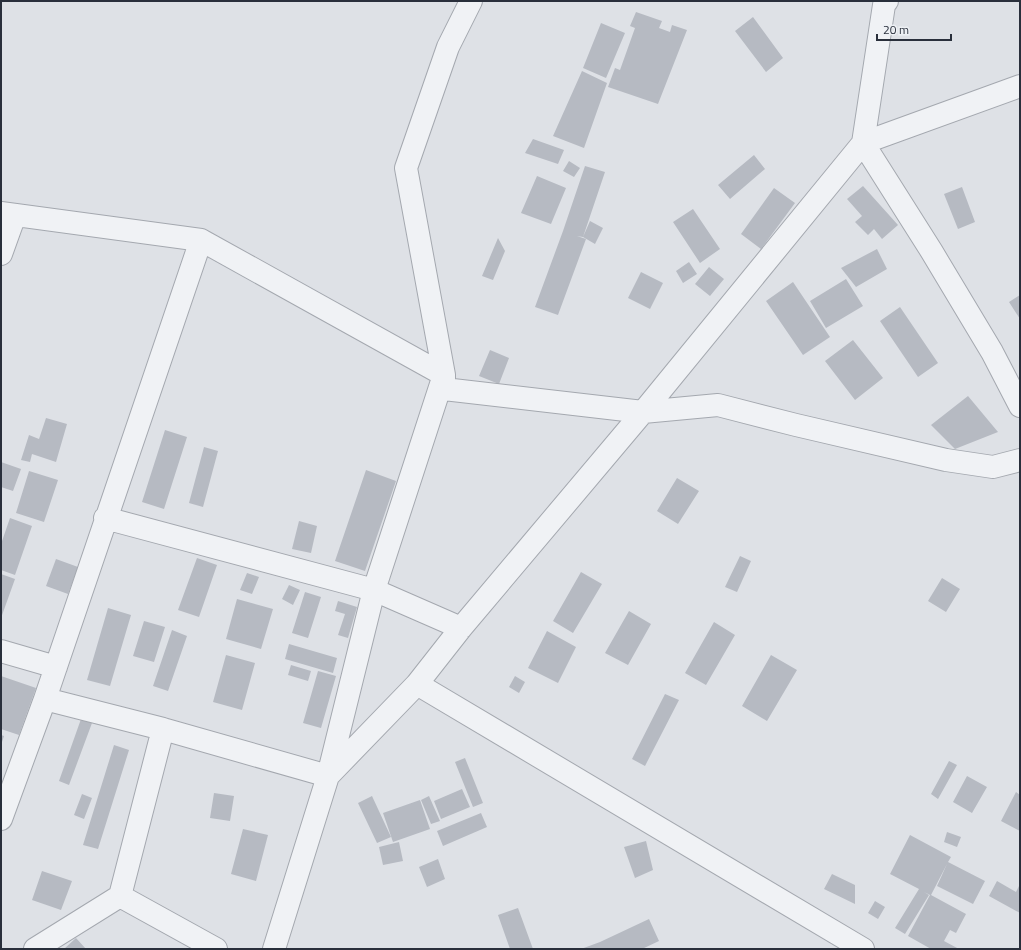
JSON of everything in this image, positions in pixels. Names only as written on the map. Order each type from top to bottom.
[{"type":"street","points":[[471,1],[448,47],[406,168],[444,375],[444,389],[643,412],[718,405],[946,460],[993,467],[1020,460]]},
{"type":"street","points":[[328,776],[417,684],[461,628],[643,412],[863,143],[884,5],[887,1]]},
{"type":"street","points":[[863,143],[1020,86]]},
{"type":"street","points":[[863,143],[936,258],[992,352],[1020,406]]},
{"type":"street","points":[[1,254],[8,214],[201,240],[444,375]]},
{"type":"street","points":[[1,819],[45,699],[105,518],[201,240]]},
{"type":"street","points":[[274,949],[328,776],[374,590],[444,375]]},
{"type":"street","points":[[105,518],[374,590],[461,628]]},
{"type":"street","points":[[1,651],[56,667]]},
{"type":"street","points":[[417,684],[863,949]]},
{"type":"street","points":[[45,699],[163,729],[328,776]]},
{"type":"street","points":[[35,949],[120,896],[163,729]]},
{"type":"street","points":[[120,896],[216,949]]},
{"type":"building","points":[[636,12],[662,21],[659,28],[670,32],[672,25],[687,30],[658,104],[608,87],[615,68],[620,70],[635,28],[630,26]]},
{"type":"building","points":[[753,17],[783,58],[766,72],[735,31]]},
{"type":"building","points":[[601,23],[625,33],[606,78],[583,68]]},
{"type":"building","points":[[582,71],[607,83],[584,148],[553,136]]},
{"type":"building","points":[[533,139],[564,150],[558,164],[525,153]]},
{"type":"building","points":[[754,155],[765,169],[730,199],[718,185]]},
{"type":"building","points":[[569,161],[580,168],[574,177],[563,171]]},
{"type":"building","points":[[585,166],[605,172],[583,237],[577,236],[586,239],[558,315],[535,307]]},
{"type":"building","points":[[537,176],[566,188],[551,224],[521,213]]},
{"type":"building","points":[[863,186],[898,225],[882,239],[874,229],[868,235],[855,222],[862,216],[847,199]]},
{"type":"building","points":[[962,187],[975,222],[958,229],[944,194]]},
{"type":"building","points":[[774,188],[795,203],[761,249],[741,234]]},
{"type":"building","points":[[693,209],[720,249],[700,263],[673,222]]},
{"type":"building","points":[[590,221],[603,228],[595,244],[583,237]]},
{"type":"building","points":[[498,238],[505,251],[493,280],[482,276]]},
{"type":"building","points":[[877,249],[887,269],[856,287],[841,268]]},
{"type":"building","points":[[689,262],[697,274],[683,283],[676,271]]},
{"type":"building","points":[[709,267],[724,279],[710,296],[695,284]]},
{"type":"building","points":[[641,272],[663,283],[650,309],[628,298]]},
{"type":"building","points":[[846,279],[863,306],[826,328],[810,301]]},
{"type":"building","points":[[793,282],[830,337],[803,355],[766,301]]},
{"type":"building","points":[[1020,295],[1020,319],[1009,302]]},
{"type":"building","points":[[900,307],[938,363],[918,377],[880,321]]},
{"type":"building","points":[[853,340],[883,378],[855,400],[825,361]]},
{"type":"building","points":[[490,350],[509,358],[499,384],[479,376]]},
{"type":"building","points":[[968,396],[998,432],[955,449],[931,425]]},
{"type":"building","points":[[46,418],[67,424],[56,462],[32,454],[30,462],[21,460],[29,435],[39,439]]},
{"type":"building","points":[[165,430],[187,437],[164,509],[142,502]]},
{"type":"building","points":[[204,447],[218,451],[203,507],[189,503]]},
{"type":"building","points":[[1,462],[21,469],[13,491],[1,487]]},
{"type":"building","points":[[366,470],[396,481],[365,571],[335,561]]},
{"type":"building","points":[[29,471],[58,480],[44,522],[16,513]]},
{"type":"building","points":[[677,478],[699,491],[678,524],[657,511]]},
{"type":"building","points":[[10,518],[32,526],[15,575],[1,570],[1,544]]},
{"type":"building","points":[[299,521],[317,526],[311,553],[292,549]]},
{"type":"building","points":[[740,556],[751,561],[737,592],[725,587]]},
{"type":"building","points":[[197,558],[217,565],[199,617],[178,610]]},
{"type":"building","points":[[56,559],[78,567],[68,594],[46,586]]},
{"type":"building","points":[[581,572],[602,584],[573,633],[553,621]]},
{"type":"building","points":[[247,573],[259,577],[252,594],[240,590]]},
{"type":"building","points":[[1,574],[15,579],[1,618]]},
{"type":"building","points":[[942,578],[960,589],[946,612],[928,601]]},
{"type":"building","points":[[289,585],[300,590],[293,605],[282,599]]},
{"type":"building","points":[[305,592],[321,597],[308,638],[292,633]]},
{"type":"building","points":[[237,599],[273,609],[261,649],[226,639]]},
{"type":"building","points":[[338,601],[357,607],[348,638],[338,635],[345,614],[335,611]]},
{"type":"building","points":[[108,608],[131,615],[110,686],[87,680]]},
{"type":"building","points":[[629,611],[651,624],[628,665],[605,653]]},
{"type":"building","points":[[144,621],[165,627],[154,662],[133,656]]},
{"type":"building","points":[[714,622],[735,635],[706,685],[685,673]]},
{"type":"building","points":[[172,630],[187,636],[168,691],[153,686]]},
{"type":"building","points":[[547,631],[576,647],[558,683],[528,668]]},
{"type":"building","points":[[289,644],[337,658],[333,673],[285,659]]},
{"type":"building","points":[[226,655],[255,663],[242,710],[213,702]]},
{"type":"building","points":[[771,655],[797,670],[767,721],[742,706]]},
{"type":"building","points":[[291,665],[311,671],[308,681],[288,675]]},
{"type":"building","points":[[318,671],[336,676],[321,728],[303,723]]},
{"type":"building","points":[[1,676],[36,688],[19,735],[1,729]]},
{"type":"building","points":[[515,676],[525,682],[519,693],[509,687]]},
{"type":"building","points":[[665,694],[679,700],[645,766],[632,759]]},
{"type":"building","points":[[81,719],[92,723],[69,785],[59,781]]},
{"type":"building","points":[[1,735],[4,736],[1,745]]},
{"type":"building","points":[[114,745],[129,750],[98,849],[83,845]]},
{"type":"building","points":[[465,758],[483,803],[473,807],[455,762]]},
{"type":"building","points":[[949,761],[957,765],[938,799],[931,794]]},
{"type":"building","points":[[967,776],[987,787],[972,813],[953,802]]},
{"type":"building","points":[[462,789],[470,807],[441,819],[434,801]]},
{"type":"building","points":[[1016,792],[1020,795],[1020,831],[1001,821]]},
{"type":"building","points":[[214,793],[234,796],[230,821],[210,818]]},
{"type":"building","points":[[82,794],[92,798],[84,819],[74,815]]},
{"type":"building","points":[[372,796],[391,837],[377,843],[358,803]]},
{"type":"building","points":[[429,796],[440,821],[431,824],[421,800]]},
{"type":"building","points":[[420,800],[430,829],[393,842],[383,813]]},
{"type":"building","points":[[481,813],[487,827],[443,846],[437,831]]},
{"type":"building","points":[[243,829],[268,835],[256,881],[231,874]]},
{"type":"building","points":[[947,832],[961,837],[957,847],[944,842]]},
{"type":"building","points":[[910,835],[951,857],[948,862],[985,881],[973,904],[937,886],[947,864],[931,895],[966,914],[956,933],[950,930],[944,941],[959,949],[931,949],[908,936],[930,895],[924,892],[929,895],[905,934],[895,928],[919,889],[890,874]]},
{"type":"building","points":[[646,841],[653,870],[635,878],[624,847]]},
{"type":"building","points":[[399,842],[403,861],[383,865],[379,847]]},
{"type":"building","points":[[438,859],[445,879],[427,887],[419,867]]},
{"type":"building","points":[[42,871],[72,881],[61,910],[32,900]]},
{"type":"building","points":[[832,874],[855,885],[855,904],[824,889]]},
{"type":"building","points":[[997,881],[1016,892],[1020,884],[1020,913],[989,896]]},
{"type":"building","points":[[875,901],[885,907],[878,919],[868,913]]},
{"type":"building","points":[[518,908],[533,949],[510,949],[498,915]]},
{"type":"building","points":[[649,919],[659,941],[642,949],[581,949],[600,942]]},
{"type":"building","points":[[76,938],[86,949],[64,949]]}]
